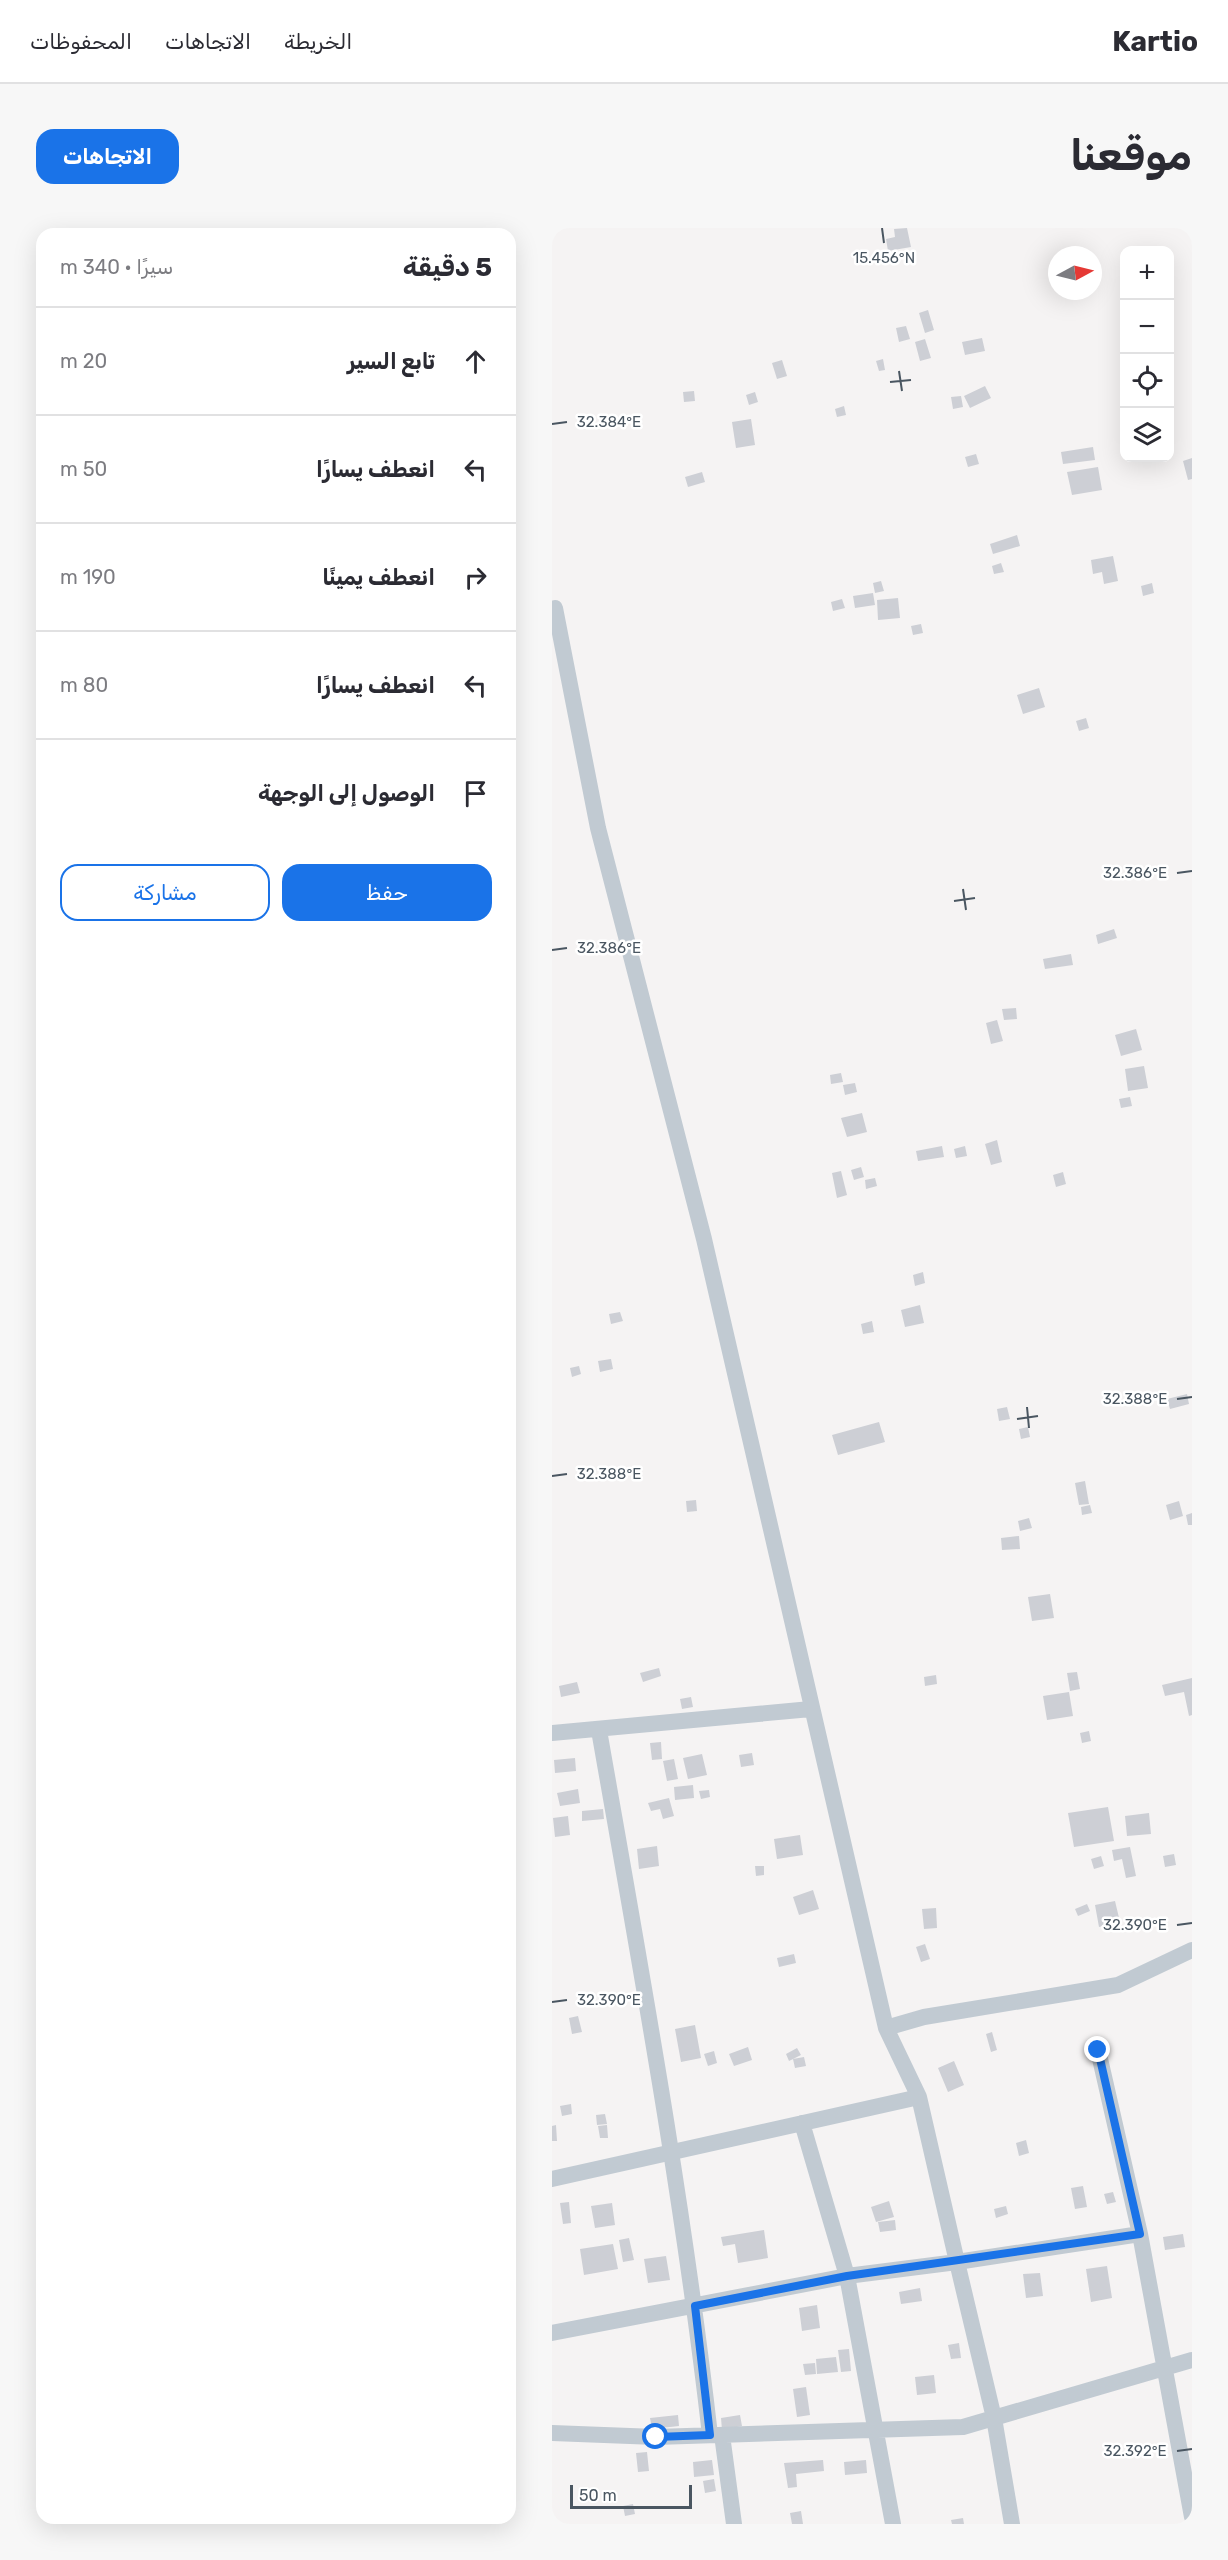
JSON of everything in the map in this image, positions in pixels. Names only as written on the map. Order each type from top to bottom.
[{"type":"street","points":[[555,608],[598,828],[704,1239],[886,2028],[919,2097],[994,2418],[1012,2524]]},
{"type":"street","points":[[552,1733],[811,1709]]},
{"type":"street","points":[[598,1730],[672,2152],[716,2435],[734,2524]]},
{"type":"street","points":[[886,2028],[924,2017],[1118,1985],[1192,1950]]},
{"type":"street","points":[[1098,2050],[1140,2234],[1192,2517]]},
{"type":"street","points":[[552,2179],[919,2097]]},
{"type":"street","points":[[802,2123],[847,2276],[893,2524]]},
{"type":"street","points":[[552,2333],[847,2276],[1140,2234]]},
{"type":"street","points":[[552,2433],[656,2437],[963,2427],[1192,2360]]},
{"type":"building","points":[[907,228],[911,247],[888,251],[886,239],[895,237],[894,229]]},
{"type":"building","points":[[928,310],[934,330],[925,333],[919,313]]},
{"type":"building","points":[[906,326],[910,339],[899,342],[896,328]]},
{"type":"building","points":[[982,338],[985,351],[965,355],[962,342]]},
{"type":"building","points":[[925,339],[931,358],[920,361],[915,342]]},
{"type":"building","points":[[883,359],[885,370],[879,371],[876,361]]},
{"type":"building","points":[[782,360],[787,376],[777,379],[772,363]]},
{"type":"building","points":[[985,386],[991,398],[970,408],[964,396]]},
{"type":"building","points":[[694,391],[695,401],[684,402],[683,392]]},
{"type":"building","points":[[755,392],[758,402],[749,405],[746,395]]},
{"type":"building","points":[[961,396],[963,407],[953,409],[951,397]]},
{"type":"building","points":[[844,406],[846,415],[837,417],[835,409]]},
{"type":"building","points":[[751,419],[755,445],[736,448],[732,422]]},
{"type":"building","points":[[1093,447],[1095,460],[1063,464],[1061,452]]},
{"type":"building","points":[[976,454],[979,464],[968,467],[965,457]]},
{"type":"building","points":[[1192,458],[1192,479],[1188,480],[1183,461]]},
{"type":"building","points":[[1098,467],[1102,490],[1072,495],[1067,472]]},
{"type":"building","points":[[702,472],[705,482],[688,487],[685,477]]},
{"type":"building","points":[[1017,535],[1020,546],[993,554],[990,544]]},
{"type":"building","points":[[1113,556],[1118,581],[1104,584],[1102,572],[1093,574],[1091,560]]},
{"type":"building","points":[[1001,563],[1004,572],[994,574],[992,566]]},
{"type":"building","points":[[881,581],[884,591],[875,593],[873,583]]},
{"type":"building","points":[[1152,583],[1154,593],[1143,596],[1141,586]]},
{"type":"building","points":[[873,593],[875,605],[855,608],[853,596]]},
{"type":"building","points":[[898,598],[900,618],[878,620],[877,600]]},
{"type":"building","points":[[842,599],[845,608],[833,611],[831,602]]},
{"type":"building","points":[[921,624],[923,633],[913,635],[911,626]]},
{"type":"building","points":[[1039,688],[1045,707],[1023,714],[1017,695]]},
{"type":"building","points":[[1086,718],[1089,728],[1079,731],[1076,721]]},
{"type":"building","points":[[1114,929],[1117,938],[1098,944],[1096,935]]},
{"type":"building","points":[[1071,954],[1073,965],[1045,969],[1043,959]]},
{"type":"building","points":[[1016,1008],[1017,1019],[1004,1020],[1002,1009]]},
{"type":"building","points":[[997,1020],[1003,1041],[991,1044],[986,1023]]},
{"type":"building","points":[[1136,1029],[1142,1050],[1121,1056],[1115,1035]]},
{"type":"building","points":[[1144,1066],[1148,1088],[1128,1091],[1125,1069]]},
{"type":"building","points":[[841,1073],[843,1082],[831,1084],[830,1075]]},
{"type":"building","points":[[855,1083],[857,1092],[845,1095],[843,1085]]},
{"type":"building","points":[[1130,1097],[1132,1106],[1121,1108],[1119,1099]]},
{"type":"building","points":[[862,1113],[867,1132],[847,1137],[841,1118]]},
{"type":"building","points":[[997,1140],[1002,1162],[991,1165],[985,1144]]},
{"type":"building","points":[[942,1146],[944,1157],[918,1161],[916,1151]]},
{"type":"building","points":[[965,1146],[967,1156],[956,1158],[954,1149]]},
{"type":"building","points":[[861,1167],[864,1177],[854,1180],[851,1170]]},
{"type":"building","points":[[841,1171],[847,1195],[837,1198],[832,1173]]},
{"type":"building","points":[[1063,1172],[1066,1184],[1056,1187],[1053,1175]]},
{"type":"building","points":[[875,1178],[877,1186],[866,1189],[865,1180]]},
{"type":"building","points":[[923,1272],[925,1283],[915,1286],[913,1275]]},
{"type":"building","points":[[920,1305],[924,1323],[905,1327],[901,1310]]},
{"type":"building","points":[[620,1312],[623,1321],[611,1324],[609,1314]]},
{"type":"building","points":[[872,1321],[874,1332],[863,1334],[861,1324]]},
{"type":"building","points":[[611,1359],[613,1369],[600,1372],[598,1361]]},
{"type":"building","points":[[579,1366],[581,1374],[572,1377],[570,1368]]},
{"type":"building","points":[[1187,1394],[1189,1404],[1170,1409],[1167,1399]]},
{"type":"building","points":[[1007,1407],[1010,1419],[999,1421],[997,1409]]},
{"type":"building","points":[[879,1422],[885,1442],[838,1455],[832,1435]]},
{"type":"building","points":[[1028,1427],[1030,1437],[1021,1439],[1019,1429]]},
{"type":"building","points":[[1085,1481],[1089,1504],[1079,1505],[1075,1483]]},
{"type":"building","points":[[696,1500],[697,1511],[687,1512],[686,1501]]},
{"type":"building","points":[[1179,1501],[1183,1516],[1170,1520],[1166,1505]]},
{"type":"building","points":[[1090,1505],[1092,1513],[1082,1515],[1081,1507]]},
{"type":"building","points":[[1192,1513],[1192,1525],[1188,1525],[1186,1515]]},
{"type":"building","points":[[1029,1518],[1032,1528],[1020,1531],[1018,1521]]},
{"type":"building","points":[[1019,1536],[1020,1549],[1002,1550],[1001,1538]]},
{"type":"building","points":[[1050,1594],[1054,1618],[1032,1621],[1028,1597]]},
{"type":"building","points":[[659,1668],[661,1676],[643,1682],[640,1673]]},
{"type":"building","points":[[1077,1672],[1080,1689],[1070,1691],[1067,1673]]},
{"type":"building","points":[[936,1675],[937,1684],[925,1686],[924,1677]]},
{"type":"building","points":[[1192,1678],[1192,1715],[1189,1716],[1184,1692],[1165,1696],[1162,1685]]},
{"type":"building","points":[[577,1682],[580,1693],[561,1697],[559,1686]]},
{"type":"building","points":[[1069,1692],[1073,1716],[1047,1720],[1043,1696]]},
{"type":"building","points":[[691,1697],[693,1707],[682,1709],[680,1699]]},
{"type":"building","points":[[1089,1731],[1091,1741],[1082,1743],[1080,1733]]},
{"type":"building","points":[[661,1742],[662,1759],[652,1760],[650,1743]]},
{"type":"building","points":[[752,1753],[754,1765],[741,1767],[739,1755]]},
{"type":"building","points":[[702,1754],[707,1775],[688,1779],[683,1758]]},
{"type":"building","points":[[575,1758],[576,1771],[555,1773],[554,1760]]},
{"type":"building","points":[[674,1759],[678,1779],[667,1781],[663,1761]]},
{"type":"building","points":[[693,1785],[694,1798],[675,1800],[674,1787]]},
{"type":"building","points":[[578,1789],[580,1803],[560,1806],[557,1793]]},
{"type":"building","points":[[709,1790],[710,1797],[701,1799],[699,1791]]},
{"type":"building","points":[[669,1798],[674,1816],[663,1819],[660,1809],[651,1811],[648,1803]]},
{"type":"building","points":[[1108,1807],[1114,1841],[1074,1847],[1068,1813]]},
{"type":"building","points":[[603,1809],[604,1819],[582,1821],[582,1811]]},
{"type":"building","points":[[1149,1813],[1151,1834],[1127,1836],[1125,1816]]},
{"type":"building","points":[[568,1816],[570,1835],[555,1837],[553,1818]]},
{"type":"building","points":[[800,1835],[803,1855],[777,1859],[774,1839]]},
{"type":"building","points":[[657,1846],[659,1866],[639,1869],[637,1849]]},
{"type":"building","points":[[1130,1847],[1136,1876],[1126,1878],[1122,1859],[1114,1861],[1112,1850]]},
{"type":"building","points":[[1174,1854],[1176,1865],[1165,1867],[1163,1856]]},
{"type":"building","points":[[1101,1856],[1104,1866],[1094,1869],[1091,1859]]},
{"type":"building","points":[[755,1866],[764,1866],[764,1875],[756,1876]]},
{"type":"building","points":[[813,1890],[819,1909],[799,1915],[793,1897]]},
{"type":"building","points":[[1115,1901],[1120,1922],[1099,1927],[1095,1905]]},
{"type":"building","points":[[1087,1904],[1090,1911],[1078,1916],[1075,1909]]},
{"type":"building","points":[[936,1908],[937,1928],[924,1929],[922,1909]]},
{"type":"building","points":[[925,1944],[930,1959],[921,1962],[916,1947]]},
{"type":"building","points":[[794,1954],[796,1963],[779,1967],[777,1958]]},
{"type":"building","points":[[578,2016],[582,2032],[572,2034],[569,2018]]},
{"type":"building","points":[[695,2025],[701,2058],[681,2062],[675,2029]]},
{"type":"building","points":[[992,2032],[997,2050],[991,2052],[986,2034]]},
{"type":"building","points":[[748,2047],[752,2060],[734,2066],[729,2054]]},
{"type":"building","points":[[797,2048],[801,2055],[789,2061],[786,2054]]},
{"type":"building","points":[[714,2051],[717,2063],[708,2066],[704,2054]]},
{"type":"building","points":[[804,2057],[806,2066],[795,2068],[793,2059]]},
{"type":"building","points":[[954,2061],[964,2085],[948,2092],[938,2068]]},
{"type":"building","points":[[571,2104],[572,2114],[562,2116],[560,2106]]},
{"type":"building","points":[[605,2114],[607,2124],[597,2125],[596,2115]]},
{"type":"building","points":[[556,2125],[557,2141],[552,2141],[552,2126]]},
{"type":"building","points":[[607,2125],[608,2138],[600,2138],[598,2126]]},
{"type":"building","points":[[1026,2140],[1029,2153],[1019,2156],[1016,2143]]},
{"type":"building","points":[[1083,2186],[1087,2207],[1075,2209],[1071,2188]]},
{"type":"building","points":[[1113,2192],[1116,2202],[1107,2204],[1104,2194]]},
{"type":"building","points":[[889,2201],[894,2217],[876,2222],[871,2207]]},
{"type":"building","points":[[569,2202],[571,2223],[563,2224],[560,2203]]},
{"type":"building","points":[[612,2203],[615,2225],[595,2228],[591,2206]]},
{"type":"building","points":[[1006,2206],[1008,2214],[996,2218],[994,2209]]},
{"type":"building","points":[[895,2220],[896,2230],[880,2232],[878,2222]]},
{"type":"building","points":[[764,2230],[768,2258],[738,2263],[735,2244],[723,2246],[721,2237]]},
{"type":"building","points":[[1183,2234],[1185,2247],[1165,2250],[1163,2237]]},
{"type":"building","points":[[629,2238],[634,2260],[623,2262],[619,2240]]},
{"type":"building","points":[[613,2244],[618,2269],[584,2275],[580,2249]]},
{"type":"building","points":[[666,2256],[670,2280],[648,2283],[644,2259]]},
{"type":"building","points":[[1107,2266],[1112,2298],[1091,2302],[1086,2269]]},
{"type":"building","points":[[1040,2273],[1043,2296],[1026,2298],[1023,2274]]},
{"type":"building","points":[[920,2288],[922,2301],[901,2304],[899,2292]]},
{"type":"building","points":[[817,2305],[820,2328],[802,2331],[799,2308]]},
{"type":"building","points":[[959,2343],[961,2358],[951,2359],[948,2345]]},
{"type":"building","points":[[849,2349],[851,2371],[841,2372],[838,2350]]},
{"type":"building","points":[[836,2357],[838,2372],[817,2374],[816,2359]]},
{"type":"building","points":[[815,2363],[816,2374],[805,2375],[803,2364]]},
{"type":"building","points":[[934,2375],[936,2393],[917,2395],[915,2377]]},
{"type":"building","points":[[806,2387],[810,2415],[797,2417],[793,2389]]},
{"type":"building","points":[[678,2415],[679,2426],[652,2429],[650,2418]]},
{"type":"building","points":[[740,2415],[742,2426],[722,2430],[721,2418]]},
{"type":"building","points":[[647,2452],[649,2471],[638,2472],[636,2453]]},
{"type":"building","points":[[712,2460],[714,2475],[694,2477],[693,2462]]},
{"type":"building","points":[[823,2460],[824,2471],[796,2474],[797,2487],[788,2488],[784,2463]]},
{"type":"building","points":[[866,2460],[867,2473],[845,2475],[844,2462]]},
{"type":"building","points":[[714,2479],[716,2491],[705,2493],[703,2481]]},
{"type":"building","points":[[633,2504],[635,2514],[625,2516],[623,2506]]},
{"type":"building","points":[[801,2511],[803,2524],[792,2524],[790,2513]]},
{"type":"building","points":[[963,2518],[964,2524],[952,2524],[951,2520]]},
{"type":"route","points":[[656,2437],[710,2435],[695,2306],[847,2276],[1140,2234],[1098,2050]]}]
